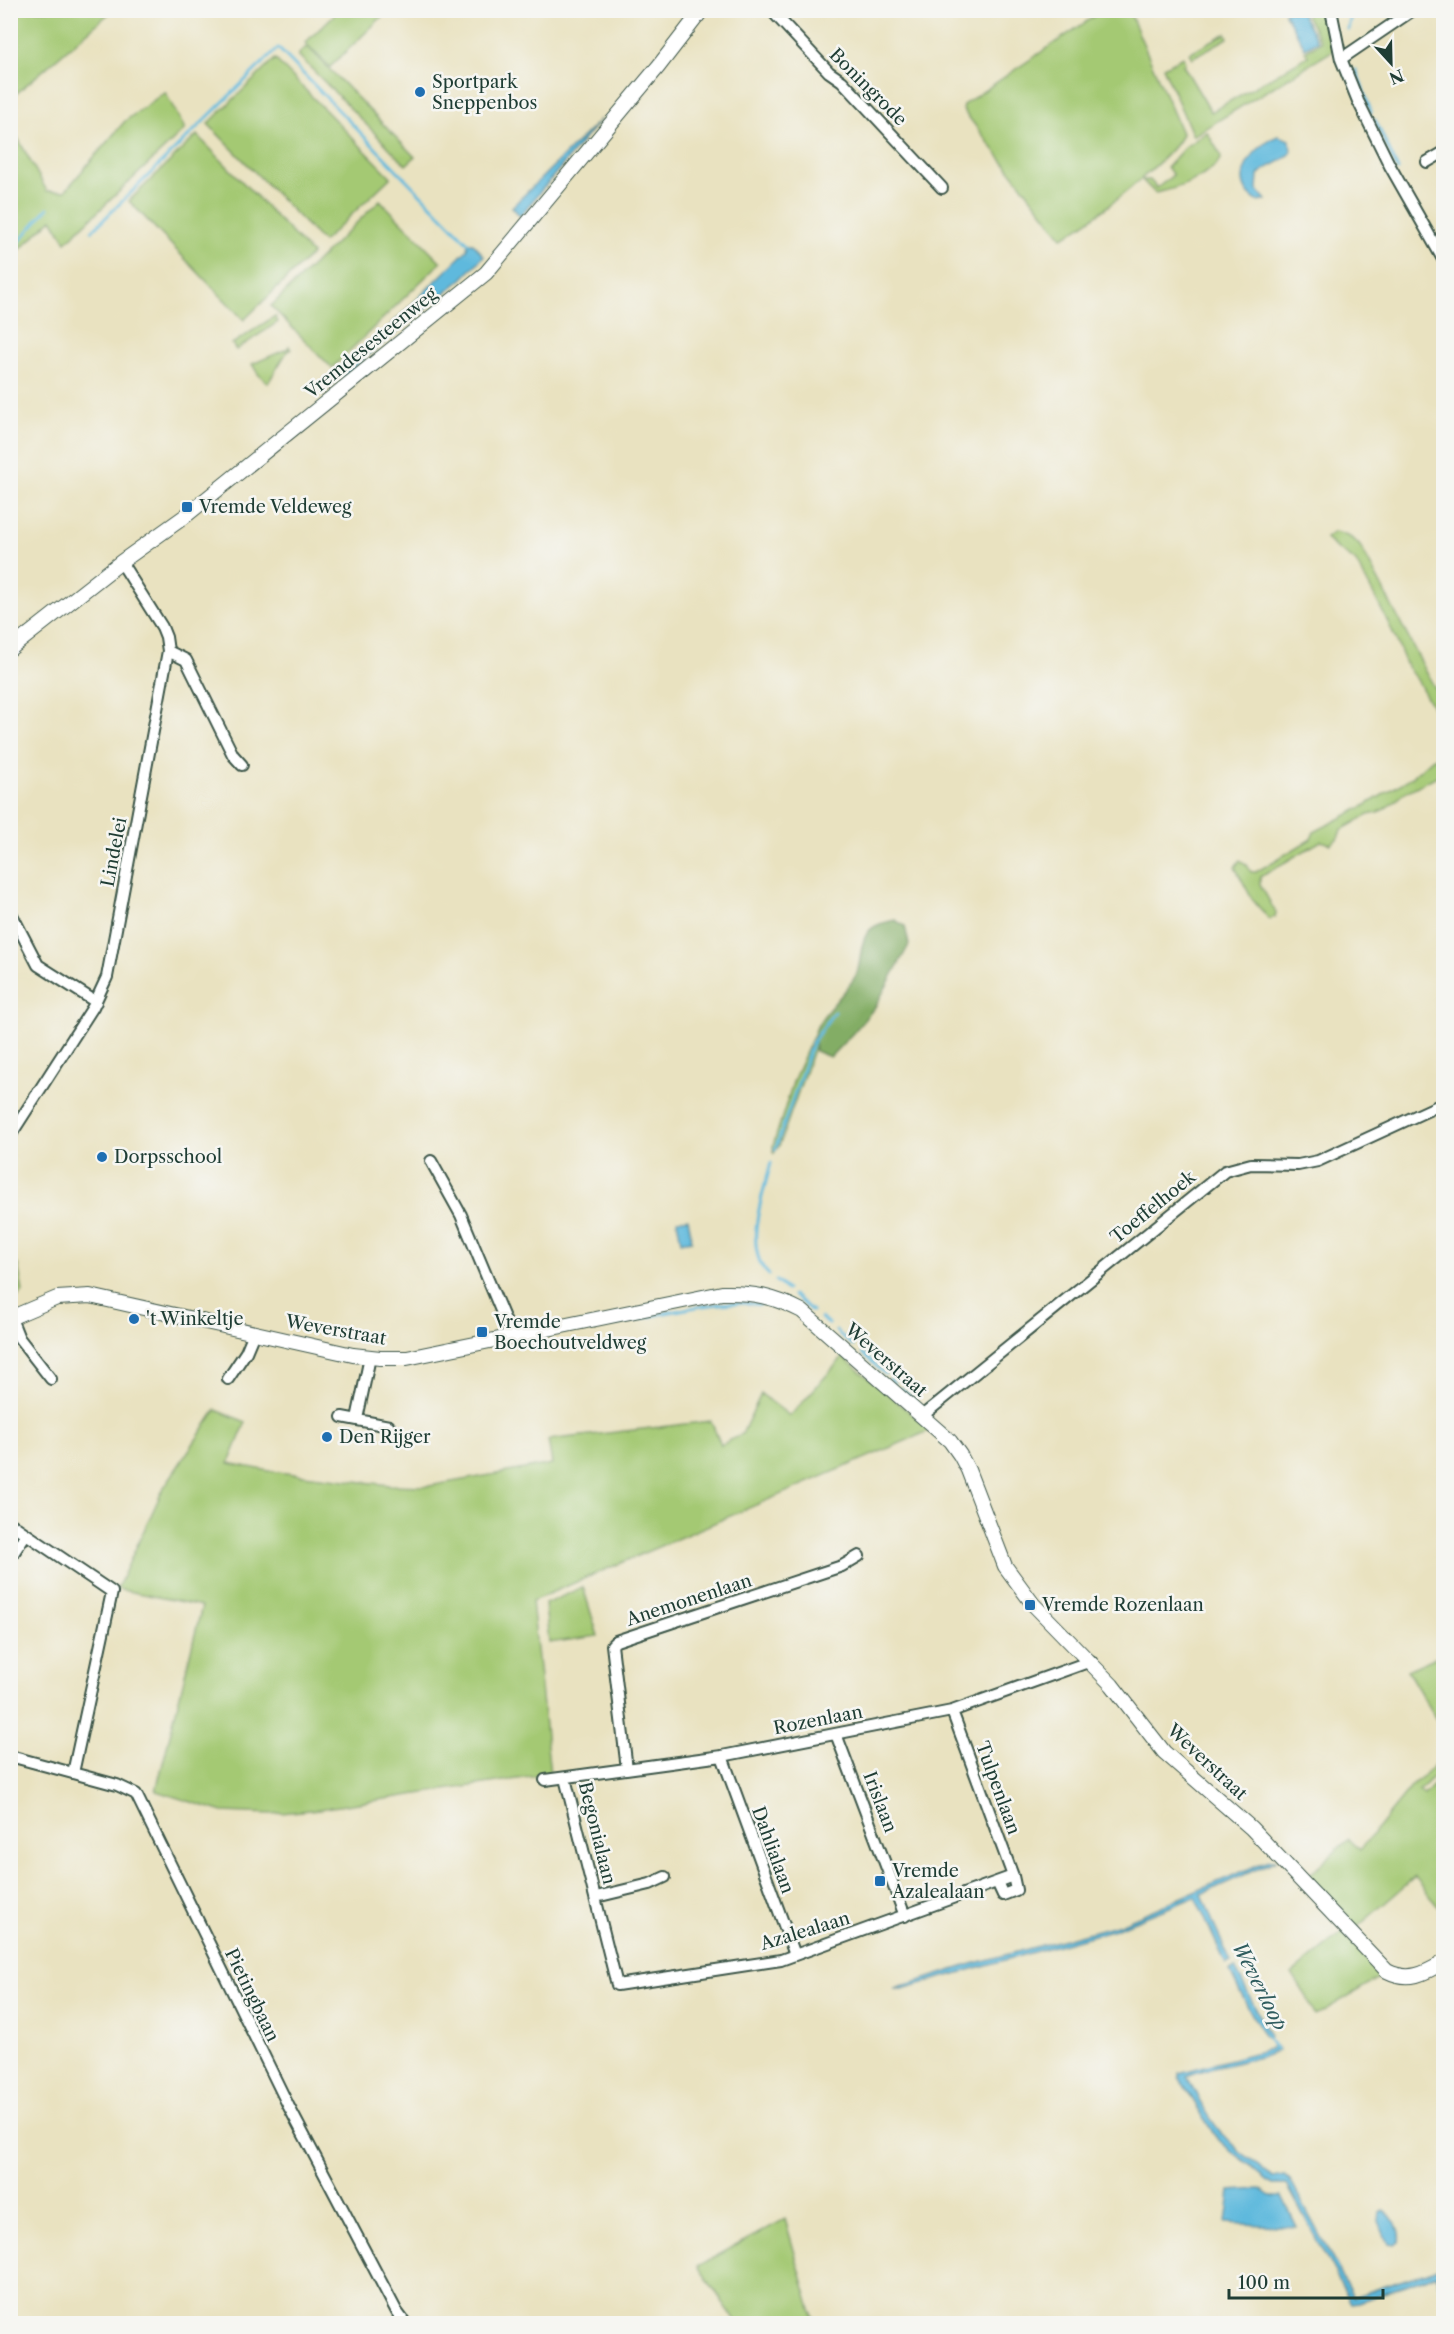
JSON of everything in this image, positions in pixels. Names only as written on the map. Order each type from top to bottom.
[{"type":"street","name":"Vremdesesteenweg","points":[[10,649],[121,562],[184,517],[486,273],[647,81],[702,10]]},
{"type":"street","name":"Boningrode","points":[[771,10],[829,72],[842,81],[942,188]]},
{"type":"street","points":[[1331,10],[1341,59],[1358,101],[1390,166],[1443,261]]},
{"type":"street","points":[[1341,59],[1413,10]]},
{"type":"street","points":[[1427,162],[1443,152]]},
{"type":"street","name":"Lindelei","points":[[10,1136],[96,1002],[107,977],[168,651],[162,627],[121,562]]},
{"type":"street","points":[[168,651],[186,660],[233,755],[242,765]]},
{"type":"street","points":[[10,911],[38,965],[96,1002]]},
{"type":"street","name":"Toeffelhoek","points":[[922,1416],[1225,1171],[1251,1164],[1298,1165],[1318,1161],[1443,1103]]},
{"type":"street","points":[[431,1161],[461,1215],[512,1337]]},
{"type":"street","name":"Weverstraat","points":[[11,1318],[57,1298],[90,1296],[370,1357],[408,1358],[722,1293],[745,1292],[784,1301],[802,1311],[950,1441],[960,1455],[1005,1566],[1033,1604],[1091,1661],[1164,1752],[1251,1828],[1387,1971],[1397,1976],[1410,1977],[1427,1973],[1443,1962]]},
{"type":"street","points":[[11,1318],[19,1338],[51,1379]]},
{"type":"street","points":[[228,1379],[246,1352],[254,1333]]},
{"type":"street","points":[[357,1419],[370,1357]]},
{"type":"street","points":[[342,1416],[389,1426]]},
{"type":"street","points":[[10,1523],[112,1592],[73,1773]]},
{"type":"street","points":[[10,1558],[26,1534]]},
{"type":"street","name":"Anemonenlaan","points":[[627,1769],[611,1650],[616,1641],[842,1566],[859,1557]]},
{"type":"street","name":"Rozenlaan","points":[[545,1780],[722,1756],[952,1711],[1091,1661]]},
{"type":"street","name":"Tulpenlaan","points":[[952,1711],[1013,1876]]},
{"type":"street","name":"Irislaan","points":[[836,1734],[905,1916]]},
{"type":"street","name":"Pietingbaan","points":[[10,1756],[117,1785],[136,1794],[289,2107],[397,2312],[406,2324]]},
{"type":"street","name":"Dahlialaan","points":[[722,1756],[795,1955]]},
{"type":"street","name":"Begonialaan","points":[[565,1778],[616,1985]]},
{"type":"street","name":"Azalealaan","points":[[616,1985],[781,1960],[997,1882],[1003,1895],[1016,1890],[1013,1876]]},
{"type":"street","name":"Begonialaan","points":[[596,1897],[650,1884],[665,1877]]},
{"type":"green space","points":[[11,10],[112,10],[112,11],[11,98]]},
{"type":"green space","points":[[338,11],[388,11],[330,67],[305,43]]},
{"type":"green space","points":[[1102,11],[1129,11],[1182,133],[1177,143],[1149,172],[1089,220],[1062,237],[963,110],[963,105]]},
{"type":"green space","points":[[1304,11],[1326,11],[1334,50],[1193,136],[1163,67],[1183,57],[1185,63],[1183,65],[1211,112],[1308,56],[1305,51],[1321,42]]},
{"type":"green space","points":[[1226,33],[1228,38],[1192,58],[1189,53]]},
{"type":"green space","points":[[307,46],[415,157],[406,165],[298,55]]},
{"type":"green space","points":[[275,59],[391,177],[323,242],[208,124]]},
{"type":"green space","points":[[165,92],[185,129],[66,242],[52,219],[11,258],[11,126],[47,191],[65,191],[125,121]]},
{"type":"green space","points":[[1207,132],[1221,159],[1208,172],[1173,189],[1155,193],[1142,180],[1150,180],[1157,188],[1173,175],[1167,167],[1185,147]]},
{"type":"green space","points":[[197,135],[312,254],[244,320],[129,201]]},
{"type":"green space","points":[[380,200],[441,262],[332,368],[271,306]]},
{"type":"green space","points":[[275,316],[278,322],[236,350],[232,344]]},
{"type":"green space","points":[[289,346],[291,350],[288,350],[268,383],[258,374],[252,364],[287,349]]},
{"type":"green space","points":[[1334,532],[1350,538],[1362,549],[1443,704],[1443,726],[1406,664],[1390,627],[1356,562],[1326,538]]},
{"type":"green space","points":[[1443,754],[1443,773],[1402,794],[1378,813],[1368,815],[1341,830],[1338,838],[1331,844],[1321,841],[1260,877],[1260,884],[1276,913],[1275,917],[1269,919],[1252,899],[1235,867],[1240,860],[1251,872],[1256,872],[1311,839],[1314,832],[1366,805],[1412,777],[1432,759]]},
{"type":"green space","points":[[895,920],[905,926],[909,945],[875,1007],[830,1057],[815,1051],[814,1037],[818,1025],[856,975],[862,946],[869,931]]},
{"type":"green space","points":[[815,1032],[815,1044],[779,1146],[774,1153],[773,1146],[794,1079]]},
{"type":"green space","points":[[11,1257],[18,1265],[23,1292],[11,1303]]},
{"type":"green space","points":[[843,1357],[931,1430],[532,1601],[550,1774],[272,1814],[223,1812],[156,1791],[202,1606],[117,1589],[164,1487],[216,1410],[246,1422],[229,1463],[269,1471],[390,1485],[429,1486],[552,1464],[548,1440],[711,1421],[721,1445],[742,1434],[761,1394],[790,1416]]},
{"type":"green space","points":[[583,1587],[598,1636],[549,1643],[545,1604]]},
{"type":"green space","points":[[1443,1654],[1443,1731],[1407,1670]]},
{"type":"green space","points":[[1443,1757],[1443,1767],[1419,1791],[1424,1795],[1443,1775],[1443,1912],[1415,1877],[1355,1929],[1307,1877],[1349,1839],[1360,1850],[1412,1786]]},
{"type":"green space","points":[[1343,1932],[1382,1976],[1315,2016],[1307,1997],[1292,1974]]},
{"type":"green space","points":[[785,2219],[815,2323],[737,2323],[698,2266]]},
{"type":"water","points":[[1300,11],[1318,41],[1305,48],[1284,12]]},
{"type":"water","points":[[601,119],[520,216],[512,207]]},
{"type":"water","points":[[1278,136],[1290,140],[1291,153],[1258,175],[1257,189],[1266,200],[1259,202],[1249,194],[1244,185],[1243,176],[1246,166],[1259,148]]},
{"type":"water","points":[[468,243],[473,243],[484,256],[462,279],[321,394],[467,250]]},
{"type":"water","points":[[688,1218],[692,1240],[681,1242],[677,1220]]},
{"type":"water","points":[[1269,1860],[1277,1860],[1202,1894],[1231,1962],[1226,1964],[1195,1897],[1115,1929],[902,1989],[894,1989],[972,1964],[1120,1924]]},
{"type":"water","points":[[1235,1968],[1270,2036],[1268,2039],[1255,2021],[1234,1980],[1230,1971]]},
{"type":"water","points":[[1276,2047],[1278,2050],[1268,2055],[1187,2076],[1212,2121],[1232,2144],[1273,2178],[1285,2176],[1290,2180],[1353,2297],[1439,2268],[1443,2279],[1443,2296],[1436,2274],[1351,2303],[1287,2185],[1273,2185],[1266,2181],[1260,2173],[1215,2136],[1179,2077],[1179,2073]]},
{"type":"water","points":[[1261,2189],[1271,2196],[1282,2196],[1297,2227],[1226,2223],[1230,2191]]},
{"type":"water","points":[[1384,2210],[1394,2219],[1398,2228],[1399,2242],[1394,2245],[1388,2244],[1379,2222],[1380,2213]]},
{"type":"waterway","points":[[1348,29],[1352,10]]},
{"type":"waterway","points":[[92,231],[278,48],[468,243]]},
{"type":"waterway","points":[[1356,70],[1371,112]]},
{"type":"waterway","points":[[1375,120],[1398,170]]},
{"type":"waterway","points":[[10,252],[48,208]]},
{"type":"waterway","points":[[1439,241],[1444,249]]},
{"type":"waterway","name":"Weverloop","points":[[775,1150],[812,1043],[834,1012]]},
{"type":"waterway","name":"Weverloop","points":[[769,1275],[761,1264],[756,1237],[760,1205],[771,1163]]},
{"type":"waterway","name":"Weverloop","points":[[776,1281],[787,1290]]},
{"type":"waterway","name":"Weverloop","points":[[793,1295],[812,1311]]},
{"type":"waterway","points":[[616,1324],[708,1305],[727,1303],[760,1305]]},
{"type":"waterway","name":"Weverloop","points":[[821,1318],[829,1324]]},
{"type":"waterway","name":"Weverloop","points":[[836,1331],[853,1346]]},
{"type":"waterway","name":"Weverloop","points":[[862,1353],[885,1374]]},
{"type":"waterway","name":"Weverloop","points":[[890,1379],[894,1383]]},
{"type":"waterway","name":"Weverloop","points":[[901,1388],[915,1401]]},
{"type":"waterway","name":"Weverloop","points":[[1267,2036],[1275,2050]]},
{"type":"place","name":"Sportpark Sneppenbos","points":[[420,92]]},
{"type":"place","name":"Vremde Veldeweg","points":[[187,507]]},
{"type":"place","name":"Dorpsschool","points":[[102,1157]]},
{"type":"place","name":"'t Winkeltje","points":[[134,1319]]},
{"type":"place","name":"Vremde Boechoutveldweg","points":[[482,1332]]},
{"type":"place","name":"Den Rijger","points":[[327,1437]]},
{"type":"place","name":"Vremde Rozenlaan","points":[[1030,1605]]},
{"type":"place","name":"Vremde Azalealaan","points":[[880,1881]]}]
